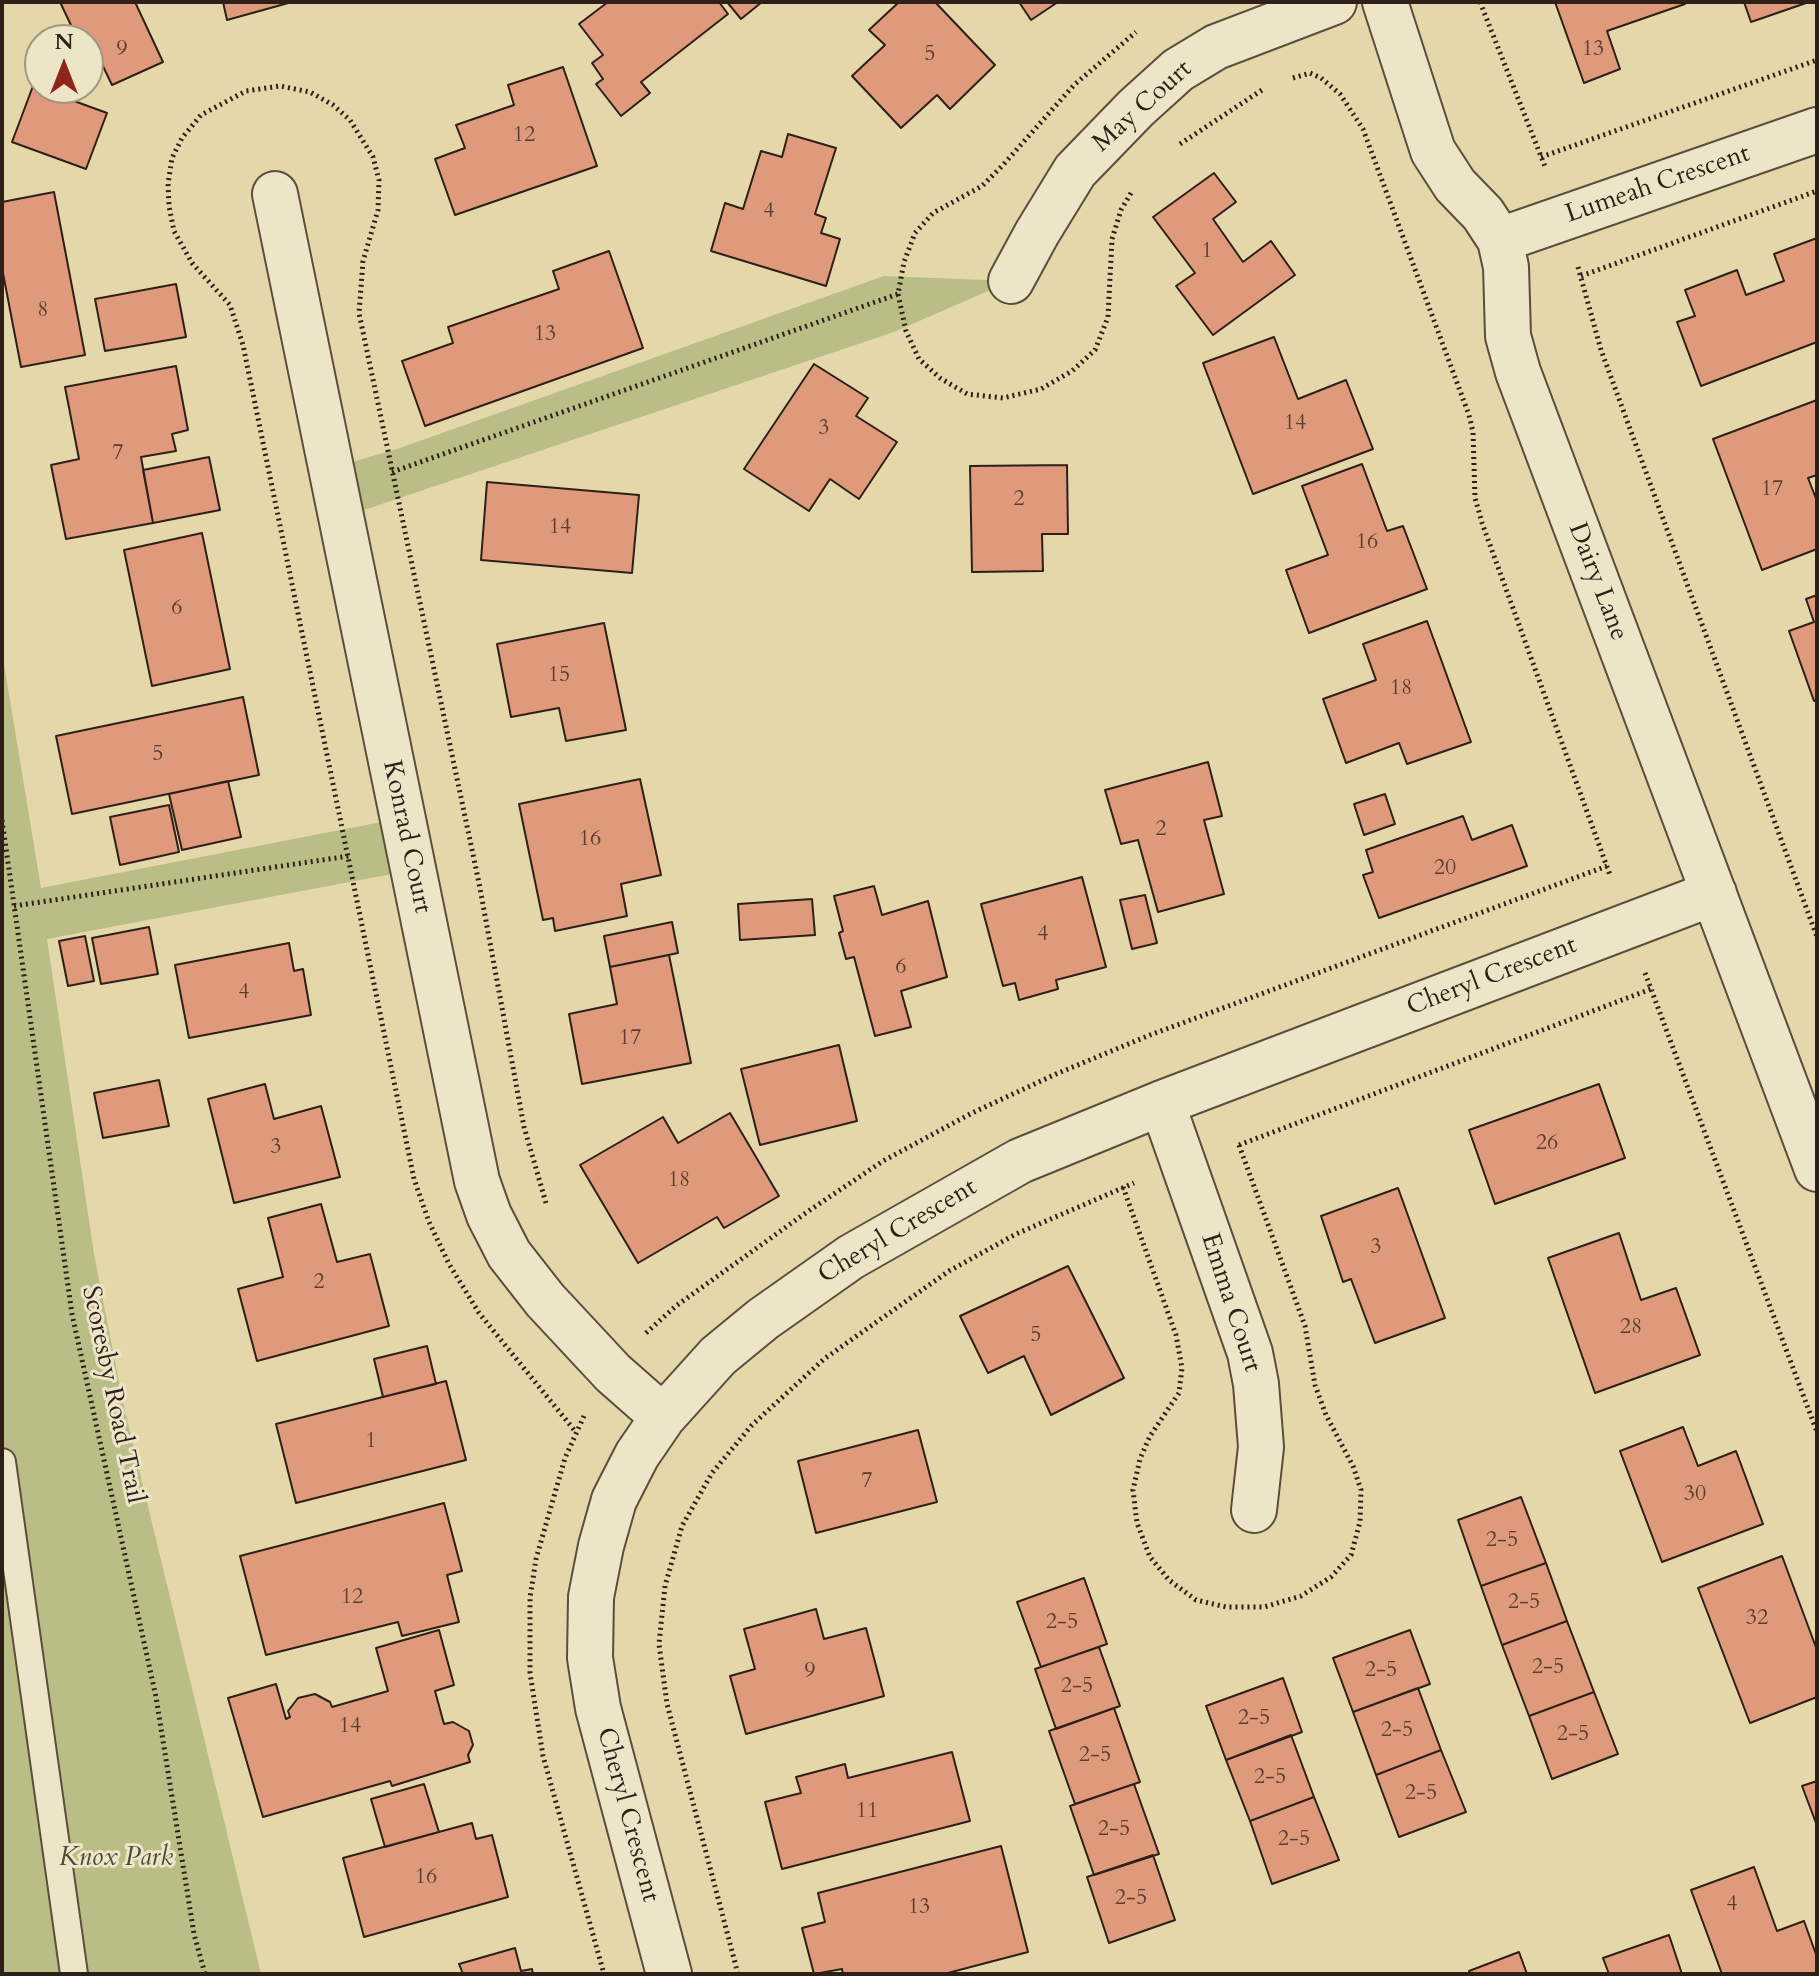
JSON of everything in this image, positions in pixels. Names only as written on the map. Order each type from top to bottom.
[{"type":"street","name":"May Court","points":[[1011,281],[1075,171],[1178,70],[1216,47],[1334,2]]},
{"type":"street","name":"Dairy Lane","points":[[1385,2],[1433,151],[1455,185],[1483,214],[1500,240],[1508,286],[1508,336],[1515,363],[1817,1169]]},
{"type":"street","name":"Lumeah Crescent","points":[[1500,240],[1817,130]]},
{"type":"street","name":"Konrad Court","points":[[275,194],[477,1181],[489,1215],[509,1254],[545,1300],[613,1373],[663,1417]]},
{"type":"street","name":"Cheryl Crescent","points":[[669,1974],[598,1708],[590,1658],[591,1597],[614,1500],[637,1455],[663,1417],[718,1356],[763,1319],[851,1257],[1020,1161],[1162,1103],[1714,893]]},
{"type":"street","name":"Emma Court","points":[[1162,1103],[1250,1353],[1261,1447],[1254,1510]]},
{"type":"lane","points":[[2,1462],[74,1974]]},
{"type":"path","points":[[1480,2],[1547,171]]},
{"type":"path","points":[[1541,157],[1817,60]]},
{"type":"path","points":[[1310,73],[1340,94],[1363,129],[1469,415],[1473,432],[1475,498],[1482,523],[1611,880]]},
{"type":"path","points":[[1581,276],[1817,191]]},
{"type":"path","points":[[1575,255],[1601,350],[1817,937]]},
{"type":"path","points":[[392,472],[898,294]]},
{"type":"path","name":"Scoresby Road Trail","points":[[2,820],[72,1314],[156,1697],[194,1934],[205,1974]]},
{"type":"path","points":[[14,906],[349,856]]},
{"type":"path","points":[[1645,973],[1817,1432]]},
{"type":"path","points":[[1227,1149],[1651,989]]},
{"type":"path","points":[[738,1974],[667,1704],[659,1644],[665,1586],[682,1526],[712,1473],[752,1425],[824,1359],[900,1303],[962,1264],[1030,1227],[1146,1178]]},
{"type":"green space","points":[[884,276],[1011,281],[894,332],[343,517],[332,468],[400,448]]},
{"type":"green space","name":"Knox Park","points":[[2,652],[41,888],[402,818],[413,870],[47,939],[94,1254],[124,1407],[261,1974],[2,1974]]},
{"type":"building","points":[[60,2],[135,2],[163,62],[112,85],[104,68],[104,24],[70,24]]},
{"type":"building","points":[[223,2],[292,2],[227,20]]},
{"type":"building","points":[[608,2],[719,2],[728,14],[641,82],[650,93],[621,116],[596,84],[603,79],[592,63],[603,55],[579,24]]},
{"type":"building","points":[[727,2],[762,2],[741,19]]},
{"type":"building","points":[[899,2],[935,2],[995,65],[950,109],[937,95],[901,128],[852,76],[885,45],[869,30]]},
{"type":"building","points":[[1019,2],[1058,2],[1031,20]]},
{"type":"building","points":[[1555,2],[1685,4],[1607,31],[1620,69],[1584,83]]},
{"type":"building","points":[[1744,2],[1809,2],[1751,22]]},
{"type":"building","points":[[563,67],[597,166],[455,215],[435,159],[465,148],[456,125],[514,105],[508,85]]},
{"type":"building","points":[[26,104],[82,104],[107,113],[86,169],[12,142]]},
{"type":"building","points":[[788,134],[836,148],[815,214],[826,218],[821,233],[840,239],[826,286],[711,251],[725,203],[743,209],[761,151],[782,157]]},
{"type":"building","points":[[1214,173],[1236,202],[1213,219],[1243,262],[1271,241],[1295,275],[1213,335],[1176,286],[1195,273],[1153,217]]},
{"type":"building","points":[[54,192],[85,355],[21,367],[2,268],[2,202]]},
{"type":"building","points":[[1817,238],[1817,342],[1701,386],[1677,322],[1695,316],[1685,290],[1737,270],[1746,295],[1784,281],[1774,254]]},
{"type":"building","points":[[609,251],[643,348],[425,426],[402,361],[453,343],[448,327],[559,289],[553,271]]},
{"type":"building","points":[[176,284],[186,337],[105,351],[95,299]]},
{"type":"building","points":[[1274,337],[1298,399],[1346,380],[1373,449],[1253,494],[1203,363]]},
{"type":"building","points":[[814,364],[868,398],[856,416],[897,442],[859,499],[830,479],[809,511],[744,469]]},
{"type":"building","points":[[176,366],[188,430],[172,434],[176,451],[141,457],[153,523],[66,539],[51,465],[79,459],[65,387]]},
{"type":"building","points":[[1817,400],[1817,475],[1808,478],[1817,501],[1817,549],[1762,570],[1713,439]]},
{"type":"building","points":[[209,457],[220,510],[153,523],[143,470]]},
{"type":"building","points":[[1362,464],[1387,531],[1403,526],[1427,589],[1309,633],[1286,570],[1328,555],[1302,486]]},
{"type":"building","points":[[1067,465],[1068,534],[1042,534],[1043,571],[972,572],[970,466]]},
{"type":"building","points":[[487,482],[639,495],[632,573],[481,560]]},
{"type":"building","points":[[202,533],[230,669],[152,686],[124,550]]},
{"type":"building","points":[[1817,595],[1817,700],[1814,701],[1789,631],[1814,622],[1806,599]]},
{"type":"building","points":[[1427,621],[1471,742],[1407,764],[1399,743],[1346,763],[1323,699],[1376,680],[1363,644]]},
{"type":"building","points":[[604,623],[626,730],[566,741],[559,708],[511,717],[497,644]]},
{"type":"building","points":[[243,697],[259,775],[72,814],[56,736]]},
{"type":"building","points":[[1208,762],[1222,816],[1204,820],[1224,894],[1158,912],[1138,840],[1121,844],[1105,790]]},
{"type":"building","points":[[640,779],[661,875],[621,884],[627,916],[555,931],[553,918],[543,920],[519,804]]},
{"type":"building","points":[[228,781],[241,837],[182,850],[169,794]]},
{"type":"building","points":[[1385,794],[1395,824],[1364,835],[1354,804]]},
{"type":"building","points":[[169,805],[179,852],[120,865],[110,817]]},
{"type":"building","points":[[1463,816],[1472,840],[1512,825],[1527,866],[1379,918],[1363,875],[1373,872],[1366,850]]},
{"type":"building","points":[[1082,877],[1106,967],[1056,980],[1058,989],[1019,1000],[1015,983],[1003,986],[981,904]]},
{"type":"building","points":[[874,886],[882,915],[928,901],[947,977],[901,991],[911,1027],[875,1036],[854,957],[846,959],[834,896]]},
{"type":"building","points":[[1145,895],[1157,943],[1132,949],[1120,900]]},
{"type":"building","points":[[812,899],[815,935],[740,940],[738,904]]},
{"type":"building","points":[[672,922],[678,953],[610,967],[604,936]]},
{"type":"building","points":[[149,927],[158,974],[101,984],[92,938]]},
{"type":"building","points":[[85,936],[94,981],[68,986],[59,941]]},
{"type":"building","points":[[289,943],[294,971],[303,969],[311,1015],[189,1038],[175,965]]},
{"type":"building","points":[[669,955],[691,1063],[582,1084],[569,1014],[617,1004],[610,967]]},
{"type":"building","points":[[839,1045],[857,1121],[760,1145],[741,1069]]},
{"type":"building","points":[[159,1080],[169,1126],[103,1138],[94,1093]]},
{"type":"building","points":[[265,1084],[274,1119],[321,1106],[340,1177],[234,1203],[208,1099]]},
{"type":"building","points":[[1599,1084],[1625,1158],[1495,1204],[1469,1130]]},
{"type":"building","points":[[730,1113],[779,1196],[724,1228],[717,1217],[638,1263],[580,1165],[663,1117],[678,1143]]},
{"type":"building","points":[[1398,1188],[1445,1318],[1375,1343],[1351,1279],[1343,1282],[1321,1216]]},
{"type":"building","points":[[321,1204],[337,1262],[370,1254],[389,1326],[257,1361],[238,1289],[283,1277],[268,1218]]},
{"type":"building","points":[[1619,1233],[1641,1300],[1676,1288],[1700,1355],[1595,1393],[1548,1258]]},
{"type":"building","points":[[1068,1266],[1124,1378],[1051,1415],[1024,1356],[988,1373],[960,1316]]},
{"type":"building","points":[[427,1346],[436,1384],[383,1397],[374,1359]]},
{"type":"building","points":[[446,1381],[466,1460],[296,1503],[276,1424]]},
{"type":"building","points":[[1683,1427],[1698,1466],[1736,1451],[1763,1524],[1662,1562],[1620,1451]]},
{"type":"building","points":[[918,1430],[937,1502],[816,1533],[798,1461]]},
{"type":"building","points":[[1521,1497],[1546,1563],[1481,1586],[1458,1520]]},
{"type":"building","points":[[444,1503],[462,1571],[447,1575],[459,1622],[402,1636],[398,1622],[266,1655],[240,1556]]},
{"type":"building","points":[[1782,1556],[1817,1650],[1817,1697],[1750,1723],[1698,1588]]},
{"type":"building","points":[[1546,1563],[1567,1621],[1502,1645],[1481,1586]]},
{"type":"building","points":[[1084,1578],[1107,1644],[1041,1667],[1017,1602]]},
{"type":"building","points":[[816,1609],[824,1639],[866,1628],[884,1696],[746,1734],[730,1676],[755,1669],[744,1629]]},
{"type":"building","points":[[1567,1621],[1594,1692],[1529,1716],[1502,1645]]},
{"type":"building","points":[[439,1630],[454,1685],[435,1691],[444,1724],[453,1722],[469,1731],[473,1745],[468,1755],[470,1762],[392,1786],[390,1781],[263,1817],[228,1698],[276,1684],[286,1719],[290,1717],[288,1711],[298,1698],[315,1694],[330,1702],[332,1707],[388,1691],[376,1648]]},
{"type":"building","points":[[1410,1630],[1430,1684],[1353,1712],[1333,1658]]},
{"type":"building","points":[[1099,1647],[1120,1706],[1056,1729],[1035,1669]]},
{"type":"building","points":[[1283,1678],[1302,1732],[1226,1760],[1206,1706]]},
{"type":"building","points":[[1418,1688],[1441,1750],[1376,1775],[1353,1712]]},
{"type":"building","points":[[1594,1692],[1618,1754],[1552,1779],[1529,1716]]},
{"type":"building","points":[[1114,1708],[1140,1782],[1075,1804],[1049,1731]]},
{"type":"building","points":[[1291,1735],[1314,1797],[1250,1821],[1226,1760]]},
{"type":"building","points":[[1441,1750],[1466,1812],[1399,1837],[1376,1775]]},
{"type":"building","points":[[952,1752],[970,1821],[782,1869],[765,1802],[801,1793],[796,1777],[845,1764],[848,1778]]},
{"type":"building","points":[[1817,1781],[1817,1823],[1816,1823],[1802,1786]]},
{"type":"building","points":[[424,1784],[439,1832],[385,1847],[371,1799]]},
{"type":"building","points":[[1134,1784],[1159,1854],[1094,1875],[1070,1806]]},
{"type":"building","points":[[1314,1797],[1339,1860],[1272,1884],[1250,1821]]},
{"type":"building","points":[[472,1823],[476,1839],[492,1835],[508,1897],[364,1937],[343,1858]]},
{"type":"building","points":[[1001,1846],[1028,1952],[944,1974],[843,1974],[842,1969],[814,1974],[802,1928],[825,1922],[818,1893]]},
{"type":"building","points":[[1153,1855],[1175,1920],[1109,1943],[1087,1877]]},
{"type":"building","points":[[1754,1867],[1777,1931],[1804,1921],[1817,1957],[1817,1974],[1722,1974],[1691,1890]]},
{"type":"building","points":[[1669,1935],[1682,1974],[1609,1974],[1603,1958]]},
{"type":"building","points":[[515,1948],[521,1971],[532,1969],[533,1974],[463,1974],[459,1964]]},
{"type":"building","points":[[1519,1952],[1527,1974],[1470,1974],[1469,1971]]}]
